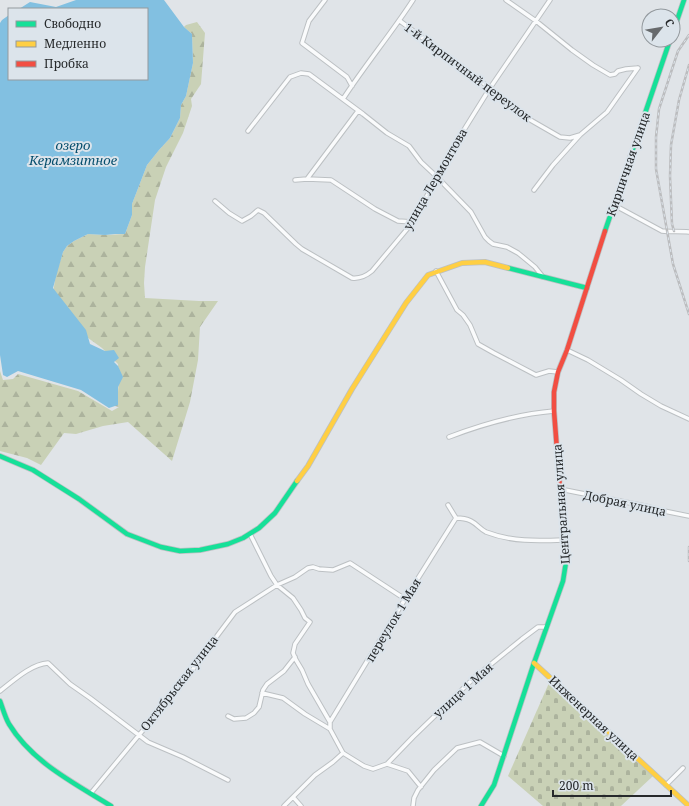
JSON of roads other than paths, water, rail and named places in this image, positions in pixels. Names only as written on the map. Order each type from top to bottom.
[{"type":"street","points":[[326,0],[309,21],[302,43],[347,77],[352,86]]},
{"type":"street","points":[[343,99],[400,21],[413,0]]},
{"type":"street","points":[[506,0],[536,21],[577,54],[610,75],[626,68],[638,68],[607,112],[580,135],[553,165],[534,190]]},
{"type":"street","name":"улица Лермонтова","points":[[215,201],[229,213],[242,221],[258,210],[264,213],[302,249],[352,278],[364,276],[372,271],[413,222],[449,154],[490,88],[550,0]]},
{"type":"street","name":"1-й Кирпичный переулок","points":[[400,21],[490,88],[526,118],[560,136],[570,138],[580,135]]},
{"type":"street","name":"Кирпичная улица","points":[[587,288],[667,48]]},
{"type":"street","points":[[248,131],[290,77],[301,73],[309,74],[387,133],[409,146],[420,162],[471,212],[485,237],[489,241],[493,244],[507,247],[518,253],[535,267],[543,277]]},
{"type":"street","points":[[306,179],[358,111]]},
{"type":"street","points":[[295,180],[331,180],[375,210],[398,221],[413,222]]},
{"type":"street","points":[[614,205],[662,231],[689,232]]},
{"type":"street","points":[[0,456],[33,470],[79,499],[127,534],[161,547],[180,551],[200,550],[228,544],[250,534],[275,513],[308,466],[352,390],[406,303],[428,275],[462,263],[484,262],[587,288]]},
{"type":"street","points":[[436,271],[457,310],[463,315],[470,325],[478,344],[536,375],[549,371],[558,372]]},
{"type":"street","name":"Центральная улица","points":[[481,806],[494,784],[546,627],[564,578],[566,562],[554,410],[554,392],[558,372],[567,350],[587,288]]},
{"type":"street","points":[[567,350],[588,360],[641,394],[689,419]]},
{"type":"street","points":[[449,437],[469,429],[506,419],[554,410]]},
{"type":"street","name":"Добрая улица","points":[[560,490],[689,516]]},
{"type":"street","points":[[448,505],[456,518],[470,520],[484,531],[500,536],[518,540],[564,540]]},
{"type":"street","name":"переулок 1 Мая","points":[[330,722],[456,518]]},
{"type":"street","points":[[250,534],[277,585],[293,598],[305,618],[310,622],[295,644],[295,657],[308,684],[330,722],[330,729],[343,753],[364,766],[373,769],[387,764],[408,771],[421,787]]},
{"type":"street","name":"Октябрьская улица","points":[[91,793],[178,688],[212,645],[235,612],[277,585],[295,577],[308,568],[313,567],[333,570],[350,563],[405,599]]},
{"type":"street","name":"улица 1 Мая","points":[[387,764],[474,678],[538,627],[546,627]]},
{"type":"street","points":[[228,716],[234,719],[246,718],[254,713],[259,707],[263,690],[267,684],[284,672],[295,657]]},
{"type":"street","points":[[0,691],[26,672],[42,663],[48,663],[70,684],[148,742],[183,757],[228,780]]},
{"type":"street","name":"Инженерная улица","points":[[534,663],[689,806]]},
{"type":"street","points":[[262,693],[283,698],[305,714],[330,729]]},
{"type":"street","points":[[0,701],[8,723],[18,738],[34,754],[56,771],[111,806]]},
{"type":"street","points":[[412,806],[418,790],[434,770],[457,748],[480,742],[504,756]]},
{"type":"street","points":[[284,806],[315,775],[343,753]]},
{"type":"street","points":[[666,785],[683,768]]},
{"type":"street","points":[[293,797],[301,806]]},
{"type":"water","name":"озеро Керамзитное","points":[[76,0],[164,0],[184,27],[192,34],[193,63],[186,96],[181,105],[180,118],[170,138],[147,165],[132,204],[132,215],[125,234],[88,234],[67,246],[63,252],[53,288],[86,330],[90,344],[105,351],[114,350],[119,358],[114,362],[118,366],[123,377],[118,387],[118,405],[109,408],[81,390],[18,371],[7,377],[3,375],[0,355],[0,23],[8,16],[8,80],[148,80],[148,8],[21,8],[30,2],[56,7]]},
{"type":"railway","points":[[689,35],[678,51],[659,109],[656,137],[656,169],[673,264],[689,314]]},
{"type":"railway","points":[[674,231],[672,224],[670,176],[671,145],[679,100],[689,65]]},
{"type":"railway","points":[[689,547],[689,561]]}]
